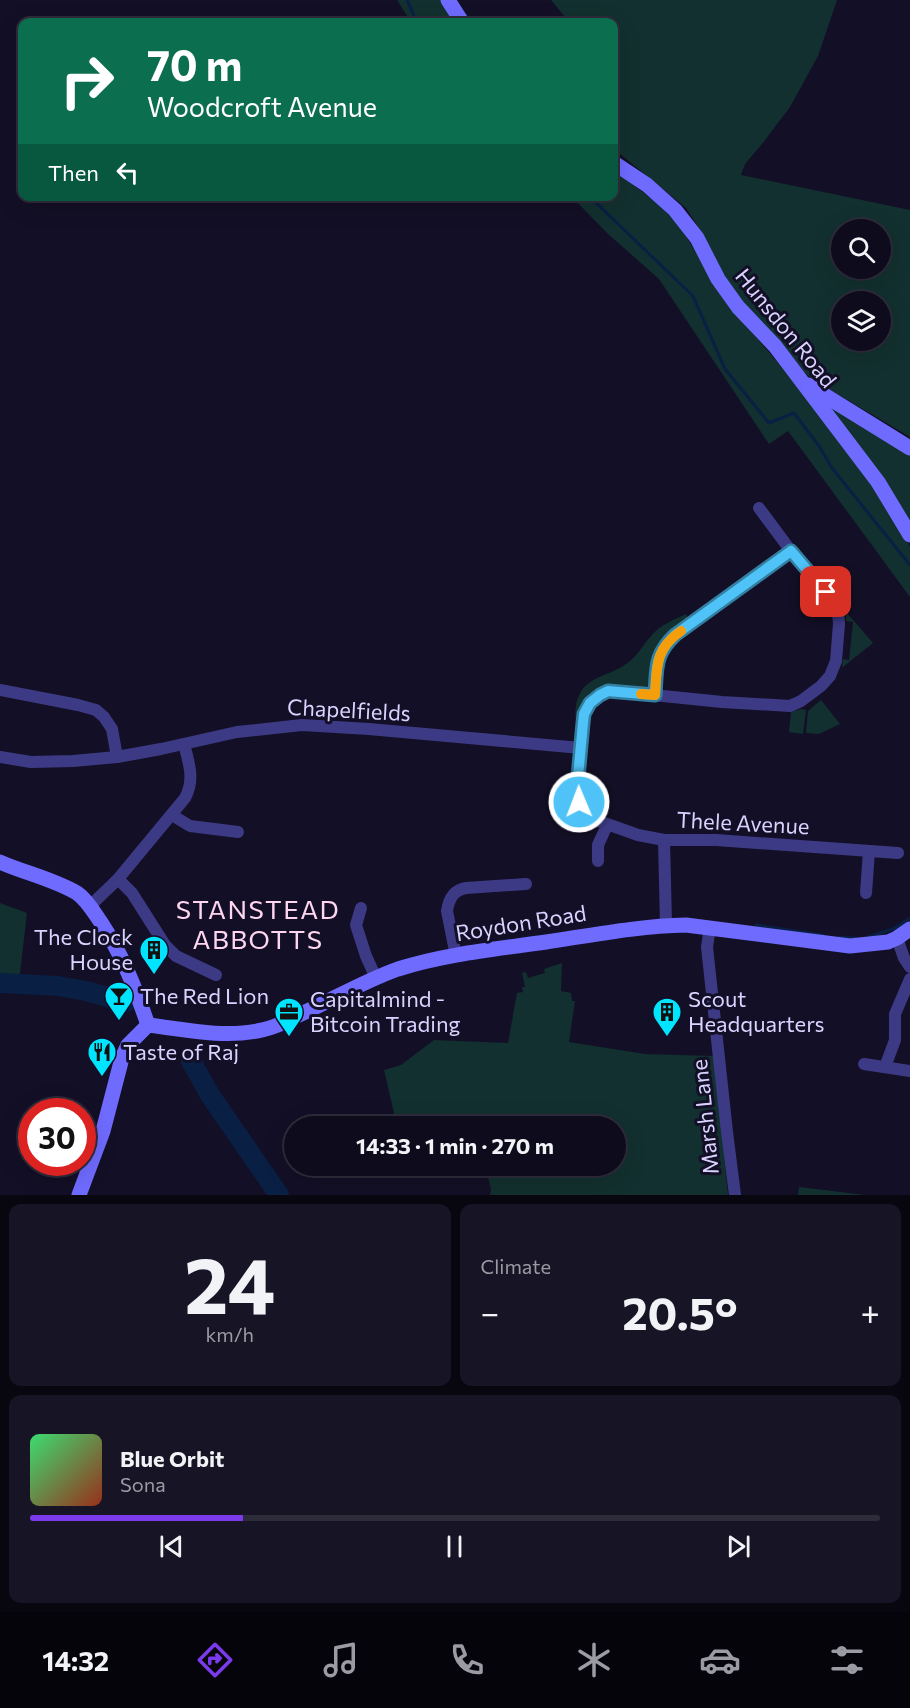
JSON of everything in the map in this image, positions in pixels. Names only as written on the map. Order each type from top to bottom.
[{"type":"main road","points":[[448,0],[459,18]]},
{"type":"main road","name":"Hunsdon Road","points":[[618,166],[647,185],[675,210],[697,238],[718,279],[738,307],[775,346],[803,382],[878,482],[910,535]]},
{"type":"main road","points":[[803,382],[910,448]]},
{"type":"main road","points":[[0,862],[78,894],[90,906],[128,970],[148,1025],[128,1045],[122,1058],[103,1131],[79,1195]]},
{"type":"main road","name":"Roydon Road","points":[[148,1025],[211,1032],[258,1031],[289,1020],[376,978],[422,962],[666,926],[710,927],[850,946],[879,944],[904,934]]},
{"type":"street","points":[[664,840],[607,825],[590,817],[579,802],[577,788],[584,714],[594,699],[604,692],[614,691],[790,706],[821,686],[833,672],[840,624],[838,611],[826,592],[759,508]]},
{"type":"street","points":[[655,695],[659,656],[668,642],[791,551]]},
{"type":"street","points":[[0,690],[96,710],[112,729],[117,756]]},
{"type":"street","name":"Chapelfields","points":[[0,758],[31,762],[73,761],[117,756],[237,732],[302,725],[581,748]]},
{"type":"street","points":[[90,906],[118,879],[185,798],[190,786],[190,772],[184,744]]},
{"type":"street","points":[[172,815],[190,826],[238,832]]},
{"type":"street","points":[[598,861],[598,845],[607,825]]},
{"type":"street","name":"Thele Avenue","points":[[666,926],[664,840],[716,840],[898,853]]},
{"type":"street","points":[[866,893],[869,851]]},
{"type":"street","points":[[118,879],[132,893],[165,945],[176,956],[216,975]]},
{"type":"street","points":[[456,956],[447,910],[453,895],[466,888],[526,884]]},
{"type":"street","points":[[361,908],[356,925],[362,946],[376,978]]},
{"type":"street","name":"Marsh Lane","points":[[710,927],[707,947],[735,1195]]},
{"type":"street","points":[[904,934],[904,958],[910,967]]},
{"type":"street","points":[[885,1067],[896,1040],[897,1008],[910,979]]},
{"type":"street","points":[[864,1064],[910,1071]]},
{"type":"green space","points":[[397,0],[442,0],[451,18],[408,18]]},
{"type":"green space","points":[[551,0],[837,0],[818,56],[790,107],[745,164],[741,175],[910,210],[910,437],[812,379],[797,366],[730,288],[686,208],[618,152],[618,18],[566,18]]},
{"type":"green space","points":[[618,173],[658,204],[679,225],[729,305],[806,396],[876,489],[910,547],[910,597],[788,431],[769,444],[659,279],[607,233],[576,201],[618,201]]},
{"type":"green space","points":[[822,397],[910,454],[910,524]]},
{"type":"green space","points":[[846,613],[873,643],[843,667],[843,659],[849,660],[853,622],[846,621]]},
{"type":"green space","points":[[686,614],[689,620],[674,630],[648,686],[645,688],[609,687],[579,727],[576,721],[576,707],[578,698],[586,685],[626,664],[658,629]]},
{"type":"green space","points":[[821,700],[840,724],[819,734],[806,733],[808,711]]},
{"type":"green space","points":[[806,710],[803,734],[789,732],[791,712]]},
{"type":"green space","points":[[0,903],[27,913],[20,973],[0,992]]},
{"type":"green space","points":[[562,963],[561,991],[571,993],[572,1001],[575,1001],[569,1042],[645,1054],[714,1056],[728,1195],[490,1195],[488,1176],[626,1176],[626,1116],[445,1116],[435,1114],[395,1116],[384,1070],[401,1065],[434,1040],[508,1043],[517,993],[523,992],[522,987],[525,987],[522,973],[526,972],[528,978],[545,973],[544,969]]},
{"type":"green space","points":[[799,1187],[865,1195],[798,1195]]},
{"type":"waterway","points":[[407,0],[415,18]]},
{"type":"waterway","points":[[594,201],[693,296],[725,369],[769,423],[794,413],[819,446],[832,468],[910,565]]},
{"type":"waterway","points":[[868,937],[893,929],[910,918]]},
{"type":"waterway","points":[[756,925],[823,935]]},
{"type":"waterway","points":[[839,937],[856,938]]},
{"type":"waterway","points":[[0,983],[58,986],[126,1002]]},
{"type":"waterway","points":[[191,1061],[210,1095],[279,1195]]},
{"type":"slow traffic","points":[[641,694],[655,695],[661,651],[681,631]]},
{"type":"place","name":"The Clock House","points":[[154,976]]},
{"type":"place","name":"The Red Lion","points":[[119,1022]]},
{"type":"place","name":"Capitalmind - Bitcoin Trading","points":[[289,1038]]},
{"type":"place","name":"Scout Headquarters","points":[[667,1038]]},
{"type":"place","name":"Taste of Raj","points":[[102,1078]]},
{"type":"district","name":"STANSTEAD ABBOTTS","points":[[258,925]]},
{"type":"route","points":[[579,802],[577,788],[584,714],[594,699],[604,692],[614,691],[655,695],[659,656],[668,642],[791,551],[826,592]]}]
